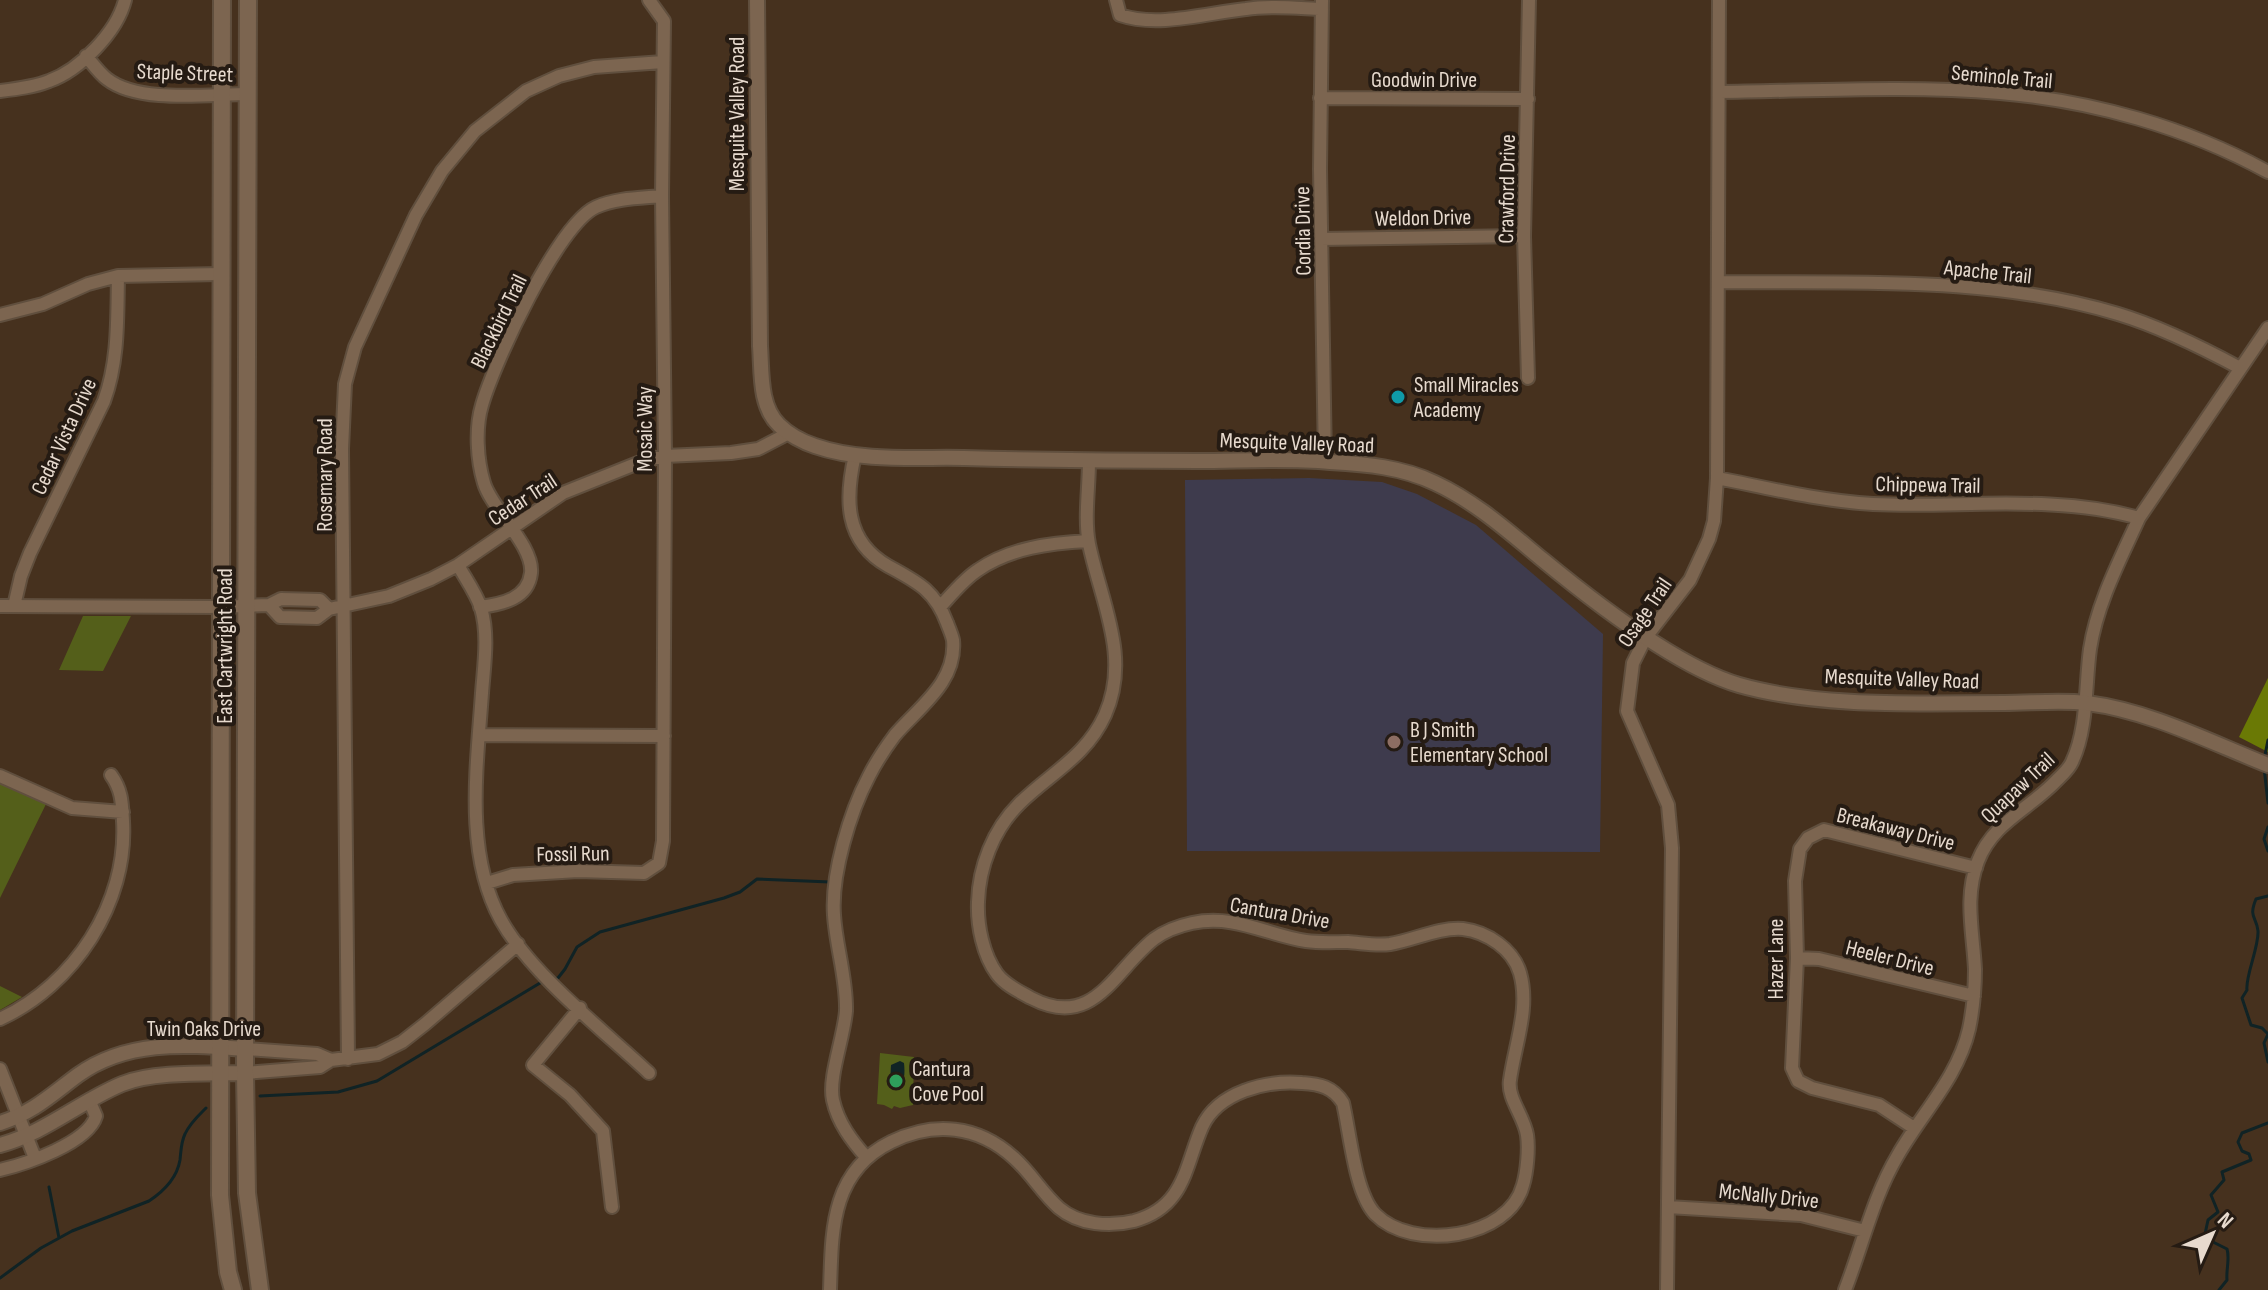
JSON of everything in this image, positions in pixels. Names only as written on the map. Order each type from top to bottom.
[{"type":"main road","name":"East Cartwright Road","points":[[222,0],[220,1195],[228,1272],[233,1290]]},
{"type":"main road","name":"East Cartwright Road","points":[[248,0],[245,1073],[247,1193],[260,1290]]},
{"type":"street","points":[[0,91],[52,80],[86,56],[122,12],[125,0]]},
{"type":"street","name":"Mosaic Way","points":[[649,0],[664,21],[664,736],[663,841],[659,863]]},
{"type":"street","name":"Mesquite Valley Road","points":[[757,0],[763,392],[776,423],[814,446],[855,455],[1089,461],[1325,461],[1401,470],[1435,483],[1472,503],[1646,637],[1712,675],[1739,685],[1787,695],[1913,703],[2084,703],[2126,710],[2268,765]]},
{"type":"street","points":[[1116,0],[1120,15],[1138,20],[1190,18],[1250,8],[1322,4]]},
{"type":"street","name":"Crawford Drive","points":[[1528,378],[1524,236],[1529,0]]},
{"type":"street","name":"Osage Trail","points":[[1667,1290],[1672,848],[1668,805],[1627,711],[1633,663],[1646,637],[1678,598],[1701,559],[1714,521],[1717,478],[1719,0]]},
{"type":"street","name":"Cordia Drive","points":[[1322,4],[1320,98],[1325,461]]},
{"type":"street","name":"Staple Street","points":[[86,56],[107,79],[126,90],[182,95],[248,94]]},
{"type":"street","name":"Rosemary Road","points":[[348,1059],[342,449],[345,384],[355,347],[416,215],[442,171],[475,131],[526,91],[559,76],[594,67],[663,62]]},
{"type":"street","name":"Seminole Trail","points":[[1719,92],[1930,90],[2045,99],[2095,108],[2179,132],[2268,172]]},
{"type":"street","name":"Goodwin Drive","points":[[1320,98],[1528,99]]},
{"type":"street","name":"Blackbird Trail","points":[[480,607],[512,601],[531,578],[532,566],[513,528],[484,485],[478,443],[481,406],[510,336],[558,246],[578,219],[595,207],[622,200],[662,196]]},
{"type":"street","name":"Weldon Drive","points":[[1321,239],[1524,236]]},
{"type":"street","points":[[0,315],[43,304],[88,284],[118,276],[220,274]]},
{"type":"street","name":"Cedar Vista Drive","points":[[14,606],[30,553],[112,380],[116,356],[118,276]]},
{"type":"street","name":"Apache Trail","points":[[1718,282],[1904,284],[2029,293],[2118,314],[2198,345],[2240,368]]},
{"type":"street","name":"Quapaw Trail","points":[[1845,1290],[1875,1201],[1914,1128],[1943,1090],[1968,1032],[1975,971],[1969,893],[1976,868],[1995,831],[2017,811],[2043,795],[2071,765],[2080,739],[2091,646],[2099,614],[2139,518],[2268,328]]},
{"type":"street","name":"Cedar Trail","points":[[0,606],[269,605],[280,617],[317,618],[329,609],[389,596],[458,565],[563,493],[643,461],[665,456],[758,449],[789,433]]},
{"type":"street","points":[[855,455],[847,487],[850,515],[857,535],[885,564],[922,585],[941,606],[953,640],[950,663],[938,692],[895,736],[869,775],[840,855],[834,913],[846,1000],[833,1099],[848,1137],[866,1157]]},
{"type":"street","name":"Cantura Drive","points":[[830,1290],[834,1214],[843,1192],[866,1157],[899,1138],[923,1130],[947,1127],[970,1131],[995,1143],[1015,1158],[1059,1208],[1078,1219],[1098,1224],[1126,1222],[1152,1214],[1181,1186],[1202,1126],[1220,1106],[1248,1089],[1290,1082],[1325,1087],[1336,1092],[1343,1103],[1365,1199],[1375,1214],[1392,1226],[1422,1234],[1476,1230],[1497,1222],[1516,1205],[1524,1182],[1527,1135],[1509,1086],[1525,994],[1518,967],[1508,952],[1490,937],[1464,929],[1442,931],[1386,945],[1304,941],[1245,924],[1213,920],[1171,929],[1154,939],[1101,995],[1081,1004],[1059,1007],[1038,1001],[997,975],[979,928],[980,881],[990,848],[1018,805],[1082,751],[1097,731],[1112,694],[1115,662],[1113,631],[1088,541],[1089,461]]},
{"type":"street","name":"Chippewa Trail","points":[[1717,478],[1874,504],[2030,505],[2112,511],[2139,518]]},
{"type":"street","points":[[941,606],[976,571],[998,559],[1040,546],[1088,541]]},
{"type":"street","points":[[458,565],[480,607],[486,636],[479,735],[481,869],[501,919],[539,970],[649,1073]]},
{"type":"street","points":[[479,735],[664,736]]},
{"type":"street","points":[[0,1019],[33,1000],[62,975],[95,931],[116,886],[123,860],[123,812],[121,790],[111,775]]},
{"type":"street","points":[[0,776],[72,808],[123,812]]},
{"type":"street","name":"Breakaway Drive","points":[[1808,838],[1824,830],[1976,868]]},
{"type":"street","name":"Hazer Lane","points":[[1808,838],[1800,849],[1795,881],[1797,958],[1792,1068],[1798,1081],[1812,1088],[1879,1105],[1914,1128]]},
{"type":"street","name":"Fossil Run","points":[[487,883],[513,875],[578,871],[644,873],[659,863]]},
{"type":"street","name":"Twin Oaks Drive","points":[[0,1123],[19,1117],[48,1101],[98,1062],[151,1045],[317,1054],[331,1060],[378,1054],[402,1042],[518,944]]},
{"type":"street","name":"Heeler Drive","points":[[1797,958],[1819,959],[1974,996]]},
{"type":"street","points":[[580,1008],[533,1065],[570,1095],[603,1131],[612,1207]]},
{"type":"street","name":"Twin Oaks Drive","points":[[0,1145],[27,1137],[124,1083],[152,1076],[320,1067],[331,1060]]},
{"type":"street","points":[[0,1069],[35,1158]]},
{"type":"street","points":[[0,1170],[71,1142],[87,1130],[96,1116],[89,1100]]},
{"type":"street","name":"McNally Drive","points":[[1668,1207],[1801,1215],[1865,1231]]},
{"type":"shaded area","name":"B J Smith Elementary School","points":[[1309,478],[1382,482],[1417,494],[1476,525],[1603,634],[1600,852],[1187,851],[1185,480]]},
{"type":"green space","points":[[83,616],[131,616],[103,671],[59,670]]},
{"type":"green space","points":[[2268,678],[2268,752],[2239,737]]},
{"type":"green space","points":[[0,783],[47,802],[0,898]]},
{"type":"green space","points":[[0,986],[22,997],[0,1010]]},
{"type":"green space","name":"Cantura Cove Pool","points":[[880,1053],[914,1057],[913,1105],[894,1106],[892,1109],[877,1104]]},
{"type":"water","points":[[900,1061],[904,1063],[904,1074],[898,1087],[890,1083],[891,1065]]},
{"type":"waterway","points":[[2264,760],[2268,740]]},
{"type":"waterway","points":[[2264,767],[2268,803]]},
{"type":"waterway","points":[[2268,827],[2264,839],[2268,851]]},
{"type":"waterway","points":[[554,979],[565,969],[577,947],[600,932],[724,898],[740,892],[757,879],[830,882]]},
{"type":"waterway","points":[[2268,896],[2256,899],[2254,905],[2258,938],[2247,990],[2242,998],[2251,1025],[2262,1028],[2268,1034]]},
{"type":"waterway","points":[[260,1096],[338,1092],[377,1081],[540,983]]},
{"type":"waterway","points":[[2268,1034],[2264,1043],[2268,1062]]},
{"type":"waterway","points":[[0,1278],[41,1248],[72,1231],[149,1201],[160,1193],[176,1173],[187,1130],[206,1108]]},
{"type":"waterway","points":[[2219,1290],[2227,1280],[2228,1253],[2227,1249],[2209,1240],[2205,1234],[2208,1220],[2218,1212],[2211,1195],[2224,1180],[2222,1172],[2251,1160],[2238,1142],[2242,1133],[2268,1123]]},
{"type":"waterway","points":[[49,1187],[59,1238]]},
{"type":"place","name":"Small Miracles Academy","points":[[1398,397]]},
{"type":"place","name":"B J Smith Elementary School","points":[[1394,742]]},
{"type":"place","name":"Cantura Cove Pool","points":[[896,1081]]}]
